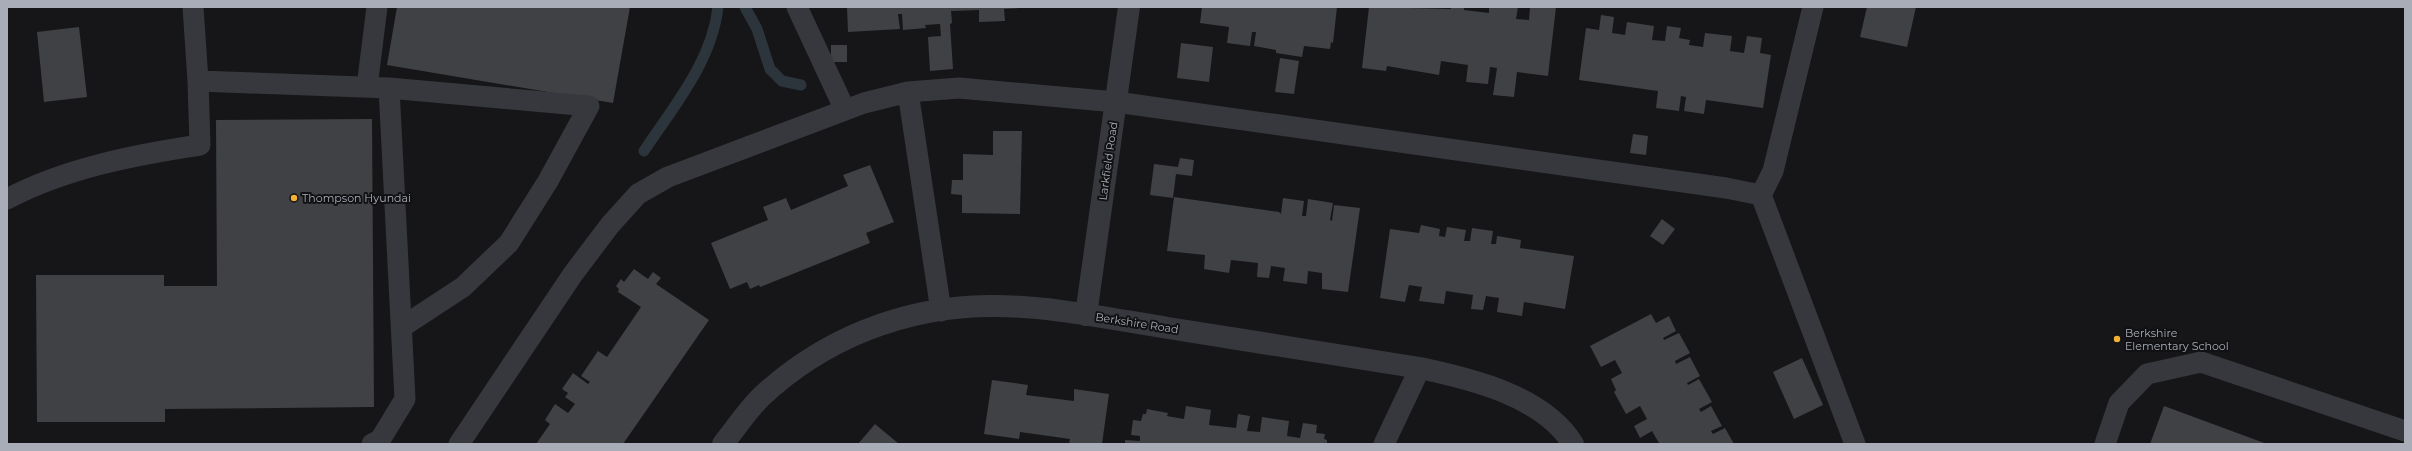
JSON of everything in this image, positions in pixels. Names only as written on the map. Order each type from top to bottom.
[{"type":"street","name":"Larkfield Road","points":[[1086,315],[1129,7]]},
{"type":"street","name":"Berkshire Road","points":[[723,444],[759,399],[799,364],[847,336],[882,323],[941,311],[988,306],[1086,315],[1420,368],[1493,387],[1550,419],[1573,444]]},
{"type":"lane","points":[[7,199],[24,190],[107,162],[200,145],[198,81],[193,7]]},
{"type":"lane","points":[[366,87],[377,7]]},
{"type":"lane","points":[[797,7],[845,110]]},
{"type":"lane","points":[[1813,7],[1773,171],[1761,195],[1855,444]]},
{"type":"lane","points":[[198,81],[389,88],[589,106],[548,181],[509,243],[463,287],[402,326]]},
{"type":"lane","points":[[372,444],[380,440],[405,399],[389,88]]},
{"type":"lane","points":[[459,444],[573,274],[610,225],[638,194],[668,177],[845,110],[864,103],[908,92],[959,88],[1116,102],[1726,188],[1761,195]]},
{"type":"lane","points":[[908,92],[941,311]]},
{"type":"lane","points":[[2105,444],[2119,403],[2147,374],[2201,362],[2405,431]]},
{"type":"lane","points":[[1384,444],[1420,368]]},
{"type":"building","points":[[397,7],[630,7],[613,103],[387,65]]},
{"type":"building","points":[[847,7],[1020,8],[1004,9],[1005,21],[979,22],[979,10],[951,11],[952,23],[950,24],[953,69],[930,71],[928,37],[941,36],[940,24],[925,25],[926,28],[903,30],[902,14],[898,14],[900,29],[848,32]]},
{"type":"building","points":[[1202,7],[1337,7],[1333,43],[1331,42],[1330,49],[1304,46],[1302,57],[1276,53],[1276,50],[1254,46],[1256,32],[1252,32],[1250,46],[1227,43],[1229,27],[1200,23]]},
{"type":"building","points":[[1369,7],[1451,9],[1451,7],[1464,7],[1464,10],[1489,13],[1489,7],[1518,7],[1516,19],[1529,20],[1530,7],[1556,7],[1548,76],[1517,72],[1514,97],[1493,95],[1497,68],[1490,67],[1488,84],[1466,82],[1468,65],[1441,61],[1439,75],[1387,66],[1386,71],[1362,68]]},
{"type":"building","points":[[1867,7],[1916,7],[1907,47],[1860,37]]},
{"type":"building","points":[[1601,15],[1614,17],[1612,33],[1625,35],[1627,22],[1654,26],[1652,40],[1665,41],[1667,26],[1681,28],[1679,38],[1690,40],[1689,45],[1703,47],[1705,33],[1732,36],[1730,51],[1744,53],[1747,36],[1762,38],[1760,53],[1771,55],[1763,108],[1706,100],[1704,114],[1684,111],[1686,97],[1681,96],[1679,111],[1656,108],[1658,91],[1579,80],[1586,28],[1599,30]]},
{"type":"building","points":[[79,27],[87,97],[44,102],[37,32]]},
{"type":"building","points":[[1181,43],[1213,47],[1209,82],[1177,78]]},
{"type":"building","points":[[831,45],[847,45],[847,62],[831,62]]},
{"type":"building","points":[[1280,58],[1299,61],[1294,94],[1275,92]]},
{"type":"building","name":"Thompson Hyundai","points":[[372,119],[374,407],[165,409],[165,422],[37,422],[36,275],[164,275],[164,286],[217,286],[216,120]]},
{"type":"building","points":[[993,131],[1022,131],[1020,214],[962,213],[962,195],[951,194],[952,180],[963,180],[963,154],[993,155]]},
{"type":"building","points":[[1633,134],[1648,136],[1646,155],[1630,153]]},
{"type":"building","points":[[1180,158],[1194,160],[1192,176],[1176,174],[1173,198],[1150,195],[1154,164],[1178,167]]},
{"type":"building","points":[[870,165],[894,222],[866,233],[870,243],[760,287],[759,285],[750,289],[747,282],[730,289],[711,243],[768,220],[763,207],[786,198],[791,210],[848,186],[843,175]]},
{"type":"building","points":[[1174,197],[1279,212],[1281,214],[1283,198],[1304,201],[1302,216],[1306,216],[1308,199],[1333,203],[1330,220],[1332,221],[1334,205],[1360,208],[1348,292],[1322,289],[1322,273],[1308,271],[1307,284],[1283,281],[1285,268],[1271,266],[1269,278],[1257,277],[1258,263],[1231,260],[1229,273],[1204,269],[1205,255],[1167,251]]},
{"type":"building","points":[[1662,219],[1675,229],[1663,245],[1650,236]]},
{"type":"building","points":[[1421,225],[1440,229],[1439,236],[1445,237],[1447,227],[1466,230],[1464,241],[1470,241],[1472,228],[1493,231],[1491,244],[1496,244],[1497,236],[1521,240],[1520,248],[1574,256],[1565,309],[1524,302],[1522,316],[1497,312],[1499,298],[1486,296],[1483,310],[1471,309],[1473,295],[1446,291],[1444,304],[1419,301],[1422,287],[1409,285],[1405,302],[1380,298],[1390,229],[1419,233]]},
{"type":"building","points":[[634,269],[648,279],[653,272],[661,278],[656,284],[709,320],[623,444],[536,444],[550,424],[545,420],[555,404],[568,413],[575,404],[565,397],[568,393],[562,389],[573,373],[588,384],[590,382],[581,376],[598,351],[607,357],[641,307],[618,292],[619,289],[616,286],[621,279],[624,282]]},
{"type":"building","points":[[1651,314],[1656,323],[1669,316],[1676,331],[1663,338],[1664,340],[1679,333],[1690,353],[1675,361],[1676,364],[1690,357],[1700,376],[1687,383],[1688,385],[1699,379],[1712,402],[1699,409],[1701,412],[1711,406],[1722,426],[1711,431],[1713,434],[1725,428],[1734,444],[1656,444],[1659,443],[1652,431],[1640,438],[1634,426],[1647,419],[1640,406],[1626,414],[1614,392],[1616,390],[1611,379],[1622,373],[1615,360],[1601,367],[1590,346]]},
{"type":"building","points":[[1802,358],[1823,405],[1794,419],[1773,372]]},
{"type":"building","points":[[992,380],[1028,385],[1026,395],[1074,401],[1074,389],[1109,394],[1102,444],[1069,444],[1070,439],[1020,432],[1019,439],[984,434]]},
{"type":"building","points":[[1186,406],[1211,410],[1209,425],[1236,428],[1238,414],[1250,416],[1247,431],[1260,432],[1262,417],[1289,421],[1287,436],[1300,438],[1303,423],[1317,425],[1316,433],[1325,434],[1324,439],[1327,440],[1327,444],[1125,444],[1125,440],[1140,441],[1140,436],[1131,435],[1133,420],[1141,421],[1143,414],[1146,414],[1147,409],[1168,413],[1167,416],[1184,419]]},
{"type":"building","points":[[2164,406],[2267,444],[2150,444]]},
{"type":"building","points":[[875,424],[899,444],[858,444]]},
{"type":"waterway","points":[[644,151],[679,101],[700,65],[708,47],[718,7]]},
{"type":"waterway","points":[[745,7],[757,29],[770,69],[782,81],[801,85]]},
{"type":"place","name":"Thompson Hyundai","points":[[294,198]]},
{"type":"place","name":"Berkshire Elementary School","points":[[2117,339]]}]
